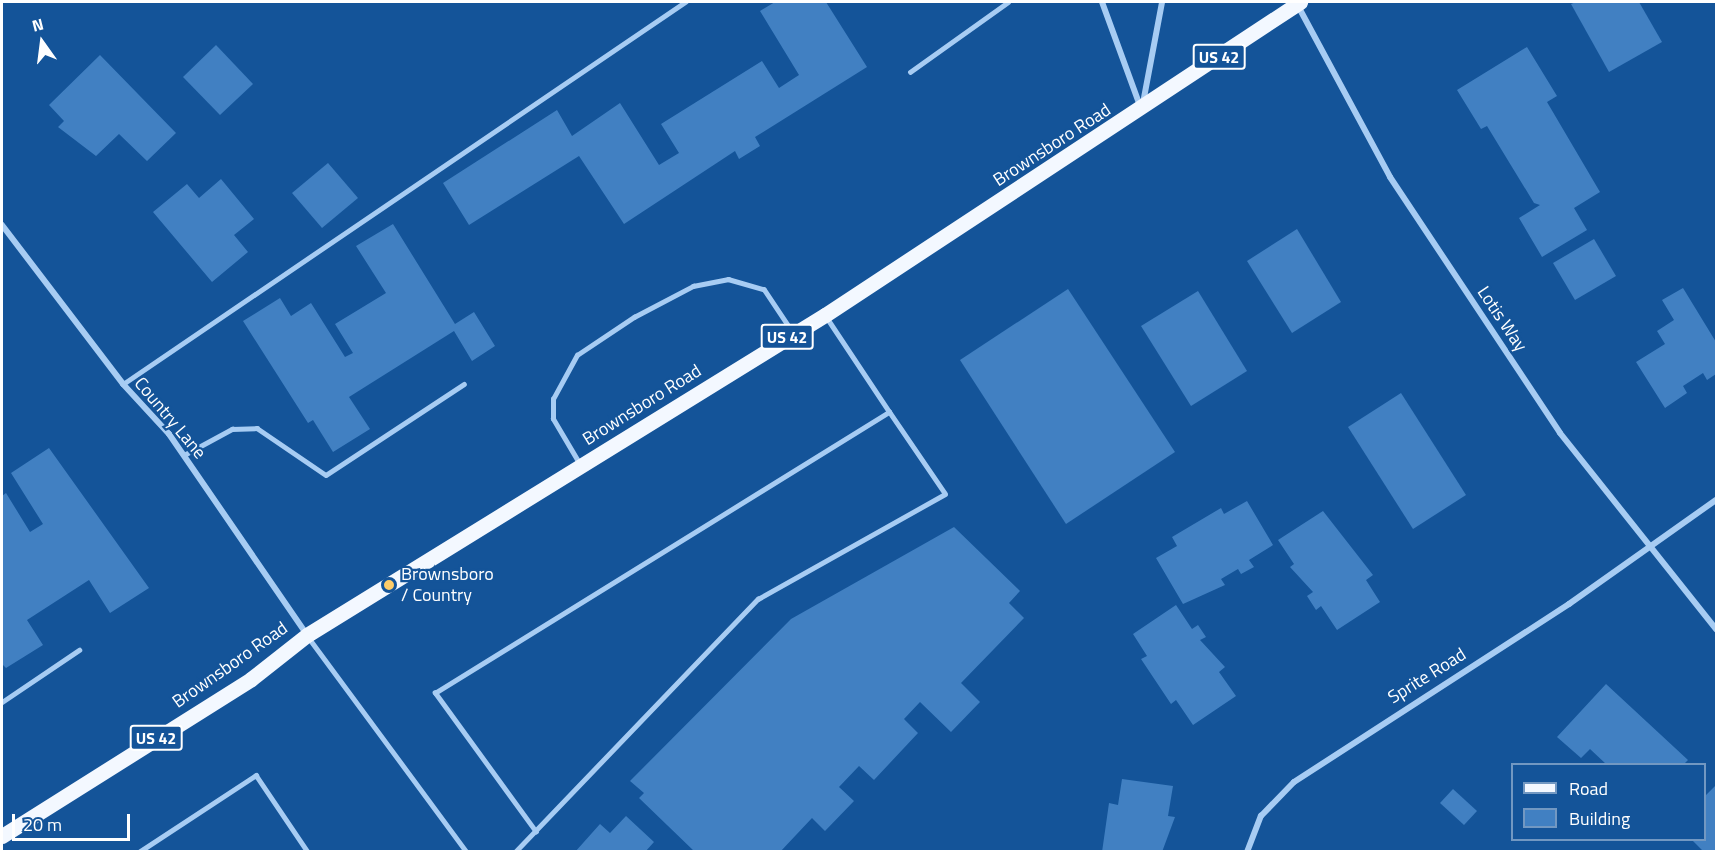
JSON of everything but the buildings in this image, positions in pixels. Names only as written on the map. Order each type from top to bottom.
[{"type":"main road","name":"Brownsboro Road","points":[[2,836],[251,678],[308,635],[825,315],[1142,110],[1298,3]]},
{"type":"street","points":[[1102,2],[1142,110]]},
{"type":"street","points":[[1142,110],[1162,2]]},
{"type":"street","name":"Lotis Way","points":[[1298,3],[1390,177],[1560,433],[1647,549],[1716,629]]},
{"type":"street","name":"Country Lane","points":[[2,225],[123,384],[184,455],[308,635]]},
{"type":"street","name":"Sprite Road","points":[[1246,852],[1261,816],[1294,782],[1647,549],[1716,500]]},
{"type":"lane","points":[[123,384],[685,2]]},
{"type":"lane","points":[[910,72],[1008,2]]},
{"type":"lane","points":[[581,466],[554,419],[553,399],[577,355],[634,317],[693,286],[728,279],[764,289],[793,333]]},
{"type":"lane","points":[[515,852],[758,599],[945,494],[825,315]]},
{"type":"lane","points":[[184,455],[232,429],[257,428],[326,475],[464,384]]},
{"type":"lane","points":[[536,832],[435,693],[889,412]]},
{"type":"lane","points":[[308,635],[467,852]]},
{"type":"lane","points":[[2,702],[80,650]]},
{"type":"lane","points":[[139,852],[255,775],[308,852]]},
{"type":"place","name":"Brownsboro / Country","points":[[389,585]]}]
